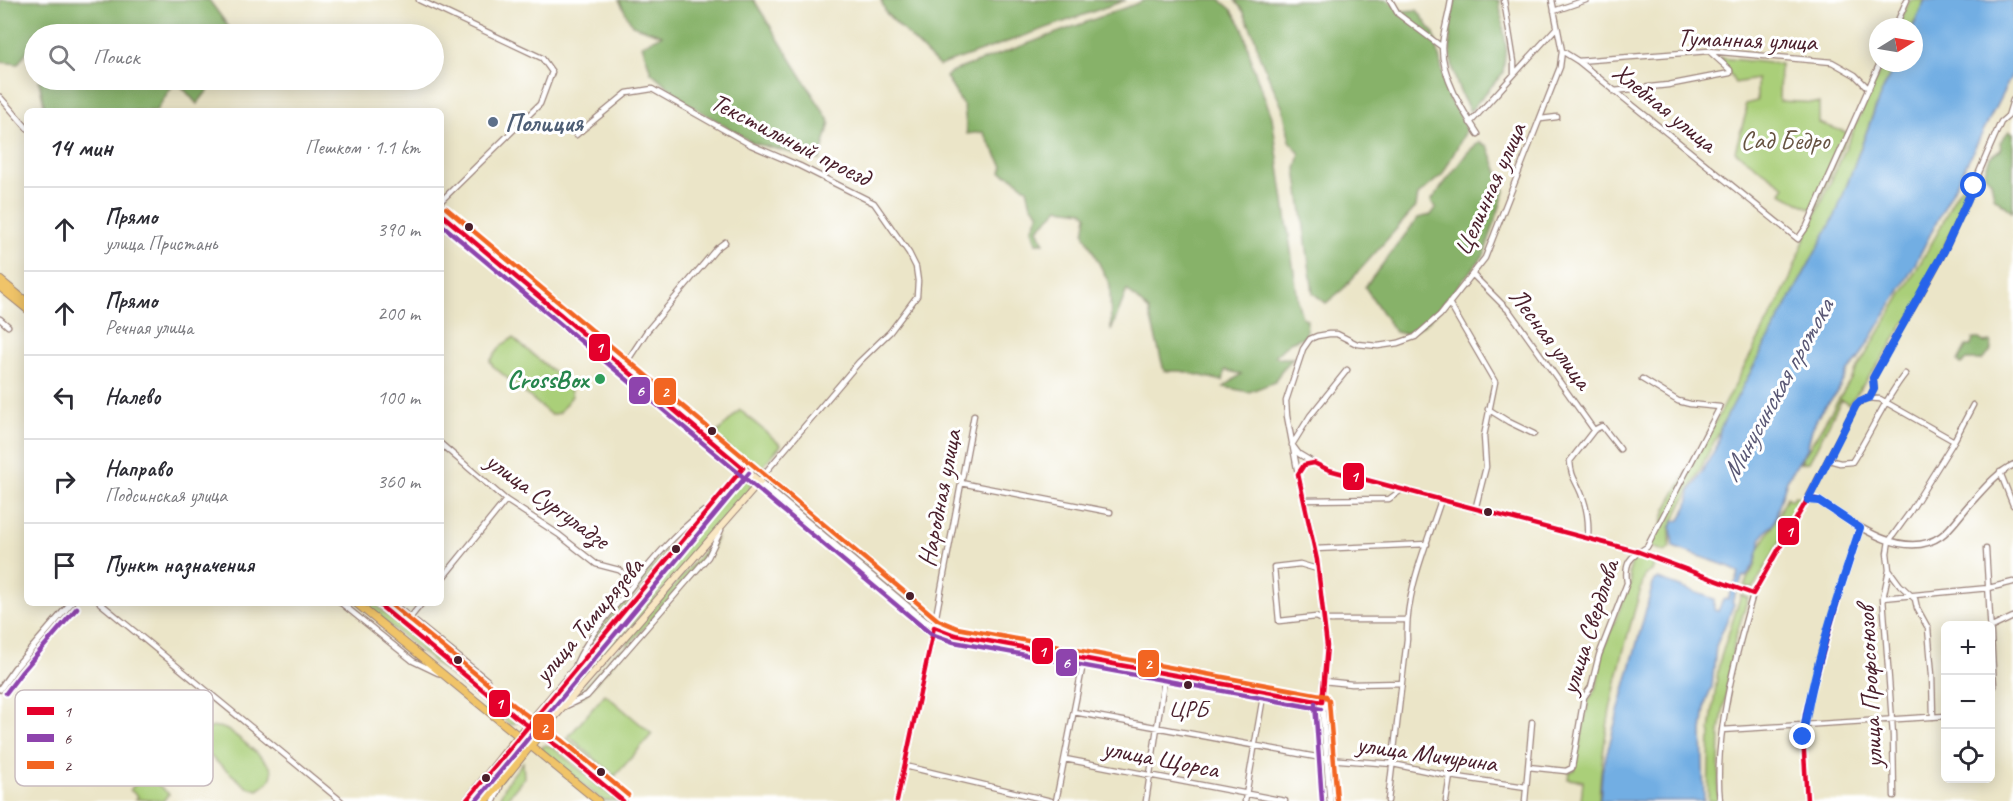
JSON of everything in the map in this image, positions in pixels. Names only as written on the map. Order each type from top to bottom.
[{"type":"main road","points":[[0,280],[24,300]]},
{"type":"main road","points":[[0,287],[24,307]]},
{"type":"main road","points":[[743,468],[760,482]]},
{"type":"main road","name":"улица Тимирязева","points":[[466,801],[743,468]]},
{"type":"main road","name":"улица Тимирязева","points":[[486,801],[563,707],[760,482]]},
{"type":"main road","points":[[360,606],[598,801]]},
{"type":"main road","points":[[381,606],[623,801]]},
{"type":"street","points":[[419,0],[542,58],[552,72],[540,104],[444,198]]},
{"type":"street","points":[[1390,0],[1398,14],[1427,34],[1442,48]]},
{"type":"street","points":[[1451,0],[1442,48],[1448,77],[1457,99],[1478,134]]},
{"type":"street","points":[[1504,0],[1515,74]]},
{"type":"street","name":"Целинная улица","points":[[1292,445],[1286,401],[1303,349],[1310,339],[1337,334],[1357,344],[1378,346],[1398,343],[1415,337],[1426,329],[1485,258],[1560,67],[1562,51],[1552,0]]},
{"type":"street","points":[[1554,11],[1586,0]]},
{"type":"street","points":[[1899,18],[1907,0]]},
{"type":"street","points":[[1470,123],[1557,27]]},
{"type":"street","name":"Хлебная улица","points":[[1562,51],[1798,239],[1807,226],[1869,89]]},
{"type":"street","points":[[1614,91],[1668,85],[1730,74],[1730,70],[1709,51]]},
{"type":"street","name":"Туманная улица","points":[[1578,62],[1709,51],[1832,62],[1855,75],[1869,89]]},
{"type":"street","points":[[1869,89],[1876,72]]},
{"type":"street","name":"Текстильный проезд","points":[[576,135],[627,93],[652,89],[751,146],[800,166],[874,203],[909,253],[916,267],[917,296],[890,332],[837,387],[764,474],[760,482]]},
{"type":"street","points":[[0,97],[24,125]]},
{"type":"street","points":[[1870,397],[1874,389],[1873,378],[1944,251],[2001,122],[2008,116],[2013,100]]},
{"type":"street","points":[[1540,119],[1557,117]]},
{"type":"street","points":[[444,216],[743,468]]},
{"type":"street","points":[[624,366],[654,323],[717,248],[725,242]]},
{"type":"street","name":"Лесная улица","points":[[1472,274],[1510,312],[1594,430],[1602,426],[1620,449]]},
{"type":"street","points":[[1449,303],[1495,382],[1484,436],[1486,467],[1475,510]]},
{"type":"street","points":[[0,319],[8,326]]},
{"type":"street","points":[[1330,801],[1322,702],[1327,646],[1315,549],[1292,445],[1310,416],[1347,370]]},
{"type":"street","points":[[1829,460],[1840,463],[1852,462],[1887,403],[1891,392],[1905,374]]},
{"type":"street","name":"улица Свердлова","points":[[1528,767],[1566,771],[1572,768],[1584,697],[1591,687],[1599,655],[1627,583],[1626,570],[1630,558],[1647,547],[1720,407],[1678,401],[1642,379]]},
{"type":"street","points":[[1720,801],[1722,730],[1740,640],[1753,594],[1808,500],[1856,405],[1870,397],[1880,399],[1954,441]]},
{"type":"street","points":[[1889,541],[1910,512],[1954,441],[1973,405]]},
{"type":"street","points":[[1488,409],[1534,434]]},
{"type":"street","name":"Народная улица","points":[[897,801],[934,627],[974,415]]},
{"type":"street","points":[[1588,537],[1589,522],[1584,502],[1571,475],[1570,461],[1594,430]]},
{"type":"street","points":[[1292,445],[1299,454],[1329,470],[1475,510],[1588,537],[1639,552],[1753,594]]},
{"type":"street","name":"улица Сургуладзе","points":[[444,447],[506,500],[558,534],[597,564],[619,570],[635,582]]},
{"type":"street","points":[[1298,474],[1304,465],[1314,464]]},
{"type":"street","points":[[1808,500],[1819,501],[1860,528],[1889,541],[1908,544],[1928,543],[1941,536],[2000,472],[2013,465]]},
{"type":"street","points":[[2000,472],[2013,505]]},
{"type":"street","points":[[760,482],[934,627],[956,635],[1322,702]]},
{"type":"street","points":[[961,483],[1110,512]]},
{"type":"street","points":[[1304,500],[1389,499],[1402,489]]},
{"type":"street","points":[[444,576],[506,500]]},
{"type":"street","points":[[1388,801],[1407,639],[1406,620],[1416,576],[1441,500]]},
{"type":"street","points":[[572,672],[587,640],[635,582],[680,530],[714,503]]},
{"type":"street","points":[[563,707],[587,696],[708,557],[724,523]]},
{"type":"street","points":[[1807,801],[1803,737],[1806,712],[1860,528]]},
{"type":"street","name":"улица Профсоюзов","points":[[1889,541],[1887,553],[1889,570],[1883,598],[1892,719],[1894,796]]},
{"type":"street","points":[[1315,549],[1427,544]]},
{"type":"street","points":[[1986,549],[1992,621]]},
{"type":"street","points":[[1317,569],[1300,564],[1274,567],[1279,621],[1316,617],[1323,620],[1406,620]]},
{"type":"street","points":[[1889,570],[1900,585],[1912,595],[1928,628],[1933,717]]},
{"type":"street","points":[[1883,598],[1989,588],[2013,582]]},
{"type":"street","points":[[0,689],[68,606]]},
{"type":"street","points":[[104,606],[206,690]]},
{"type":"street","points":[[345,606],[413,661],[446,677]]},
{"type":"street","points":[[396,606],[487,680],[496,700]]},
{"type":"street","points":[[410,618],[420,606]]},
{"type":"street","points":[[1995,626],[2013,617]]},
{"type":"street","points":[[1056,801],[1084,659]]},
{"type":"street","points":[[1146,801],[1165,674]]},
{"type":"street","points":[[1323,681],[1352,684],[1402,683]]},
{"type":"street","points":[[1245,801],[1264,691]]},
{"type":"street","points":[[213,696],[341,801]]},
{"type":"street","name":"улица Мичурина","points":[[1074,712],[1327,759],[1393,764],[1450,776],[1527,787]]},
{"type":"street","points":[[1722,730],[1941,716]]},
{"type":"street","points":[[1525,801],[1532,722]]},
{"type":"street","name":"улица Щорса","points":[[1065,759],[1285,801]]},
{"type":"street","points":[[905,766],[1051,801]]},
{"type":"street","points":[[1446,801],[1450,776]]},
{"type":"street","points":[[494,801],[505,778]]},
{"type":"green space","points":[[0,0],[209,0],[227,24],[24,24],[24,55],[18,64],[0,62]]},
{"type":"green space","points":[[619,0],[754,0],[830,122],[820,160],[753,143],[687,103],[651,72],[642,45],[662,35],[632,25]]},
{"type":"green space","points":[[881,0],[1126,0],[939,66],[886,13]]},
{"type":"green space","points":[[1146,0],[1220,0],[1232,10],[1243,28],[1253,67],[1272,117],[1299,307],[1302,317],[1307,319],[1306,336],[1290,342],[1275,356],[1293,358],[1275,382],[1249,392],[1224,387],[1241,374],[1225,370],[1223,381],[1181,371],[1164,371],[1149,311],[1127,290],[1111,331],[1110,285],[1084,234],[1087,215],[1083,211],[1059,208],[1038,229],[1044,243],[1036,243],[1032,229],[1039,214],[1031,205],[1027,189],[1012,177],[1001,172],[1003,166],[983,132],[967,134],[964,107],[946,77],[951,72]]},
{"type":"green space","points":[[1235,0],[1388,0],[1402,11],[1417,10],[1434,34],[1449,100],[1463,119],[1466,131],[1442,175],[1418,195],[1416,207],[1343,289],[1326,303],[1313,293],[1296,169],[1300,154],[1290,141],[1283,109],[1259,55],[1255,38],[1243,11]]},
{"type":"green space","points":[[1455,0],[1499,0],[1506,47],[1503,73],[1470,111],[1457,85],[1451,57],[1450,29]]},
{"type":"green space","points":[[1910,0],[1925,0],[1916,18],[1902,18]]},
{"type":"green space","name":"Сад Бедро","points":[[1720,58],[1780,64],[1779,101],[1819,103],[1819,123],[1848,133],[1815,211],[1781,193],[1785,187],[1735,151],[1746,113],[1745,104],[1757,101],[1757,79],[1735,83]]},
{"type":"green space","points":[[1879,72],[1891,72],[1875,108],[1836,214],[1736,399],[1670,528],[1670,548],[1665,552],[1649,546],[1661,526],[1666,509],[1723,408],[1790,279],[1806,235]]},
{"type":"green space","points":[[41,90],[170,90],[158,108],[43,108]]},
{"type":"green space","points":[[185,90],[208,90],[197,104]]},
{"type":"green space","points":[[2009,131],[2013,133],[2013,212],[1994,197],[1991,181],[1984,174],[1990,157],[2001,150],[2000,142]]},
{"type":"green space","points":[[1479,142],[1488,146],[1505,191],[1484,255],[1426,324],[1405,334],[1395,332],[1365,287],[1418,218],[1431,215],[1436,208],[1431,201],[1467,153]]},
{"type":"green space","points":[[1966,183],[1970,183],[1971,189],[1919,305],[1903,324],[1889,349],[1849,404],[1841,400],[1809,462],[1800,463],[1920,263],[1958,192]]},
{"type":"green space","points":[[513,338],[569,385],[572,396],[559,413],[551,415],[493,366],[490,361],[502,345]]},
{"type":"green space","points":[[1973,339],[1991,343],[1992,350],[1981,360],[1966,360],[1961,364],[1958,361],[1966,346],[1971,346]]},
{"type":"green space","points":[[740,410],[781,445],[764,465],[754,470],[715,435]]},
{"type":"green space","points":[[739,477],[750,478],[751,489],[546,723],[540,723],[538,718]]},
{"type":"green space","points":[[1795,496],[1804,498],[1753,589],[1744,586],[1756,563],[1759,549],[1787,497],[1792,500]]},
{"type":"green space","points":[[717,536],[712,550],[585,695],[574,700],[615,653],[621,649],[624,650],[630,636]]},
{"type":"green space","points":[[667,549],[669,551],[666,557],[580,661],[588,643]]},
{"type":"green space","points":[[1639,556],[1654,563],[1652,571],[1645,575],[1615,686],[1604,743],[1599,801],[1581,801],[1583,781],[1568,779],[1569,772],[1575,770],[1588,702],[1597,686],[1602,653],[1631,581],[1629,573],[1632,561]]},
{"type":"green space","points":[[1741,595],[1748,598],[1735,639],[1720,730],[1718,801],[1708,801],[1710,732],[1719,663]]},
{"type":"green space","points":[[366,606],[377,606],[516,720],[516,723],[511,725]]},
{"type":"green space","points":[[605,694],[652,734],[615,776],[569,736]]},
{"type":"green space","points":[[213,728],[224,728],[259,755],[272,771],[268,782],[258,790],[247,787],[213,759]]},
{"type":"green space","points":[[566,739],[615,778],[613,781],[593,764],[584,765],[561,745]]},
{"type":"green space","points":[[546,745],[552,747],[618,801],[603,801],[542,751],[542,747]]},
{"type":"green space","points":[[517,747],[520,755],[483,801],[469,801],[512,748]]},
{"type":"green space","points":[[523,762],[524,778],[505,801],[498,801],[508,781]]},
{"type":"green space","points":[[133,786],[159,786],[169,794],[163,801],[136,799],[138,796],[130,790]]},
{"type":"water","name":"Минусинская протока","points":[[1925,0],[2013,0],[2013,73],[1912,270],[1858,360],[1847,372],[1837,393],[1821,411],[1812,429],[1807,449],[1787,480],[1774,522],[1762,537],[1755,563],[1746,577],[1743,576],[1716,646],[1712,687],[1706,700],[1702,732],[1704,801],[1600,801],[1602,771],[1654,580],[1658,579],[1714,599],[1714,610],[1718,611],[1723,600],[1728,599],[1739,574],[1730,567],[1673,547],[1671,527],[1675,521],[1680,520],[1688,505],[1690,492],[1718,444],[1720,429],[1836,214],[1880,96],[1892,72],[1923,72],[1923,18],[1917,18]]},
{"type":"transit line","name":"2","points":[[446,208],[938,620],[957,628],[1326,696],[1329,701],[1337,800]]},
{"type":"transit line","name":"1","points":[[444,217],[743,468],[466,801]]},
{"type":"transit line","name":"6","points":[[444,227],[931,634],[954,642],[1321,709]]},
{"type":"transit line","name":"1","points":[[897,801],[934,627],[955,635],[1322,702],[1327,646],[1317,560],[1298,474],[1304,465],[1314,463],[1329,470],[1639,552],[1753,594],[1807,500],[1819,501],[1860,528],[1806,712],[1803,737],[1807,801]]},
{"type":"transit line","name":"6","points":[[476,801],[749,473]]},
{"type":"transit line","name":"1","points":[[381,606],[623,801]]},
{"type":"transit line","name":"2","points":[[393,606],[628,795]]},
{"type":"transit line","name":"6","points":[[6,693],[77,608]]},
{"type":"transit line","name":"6","points":[[1315,703],[1322,801]]},
{"type":"place","name":"Полиция","points":[[493,122]]},
{"type":"place","name":"CrossBox","points":[[600,379]]},
{"type":"place","name":"ЦРБ","points":[[1188,685]]},
{"type":"route","points":[[1803,737],[1806,712],[1860,528],[1819,501],[1808,500],[1856,405],[1870,397],[1874,389],[1873,378],[1944,251],[1974,186]]}]
